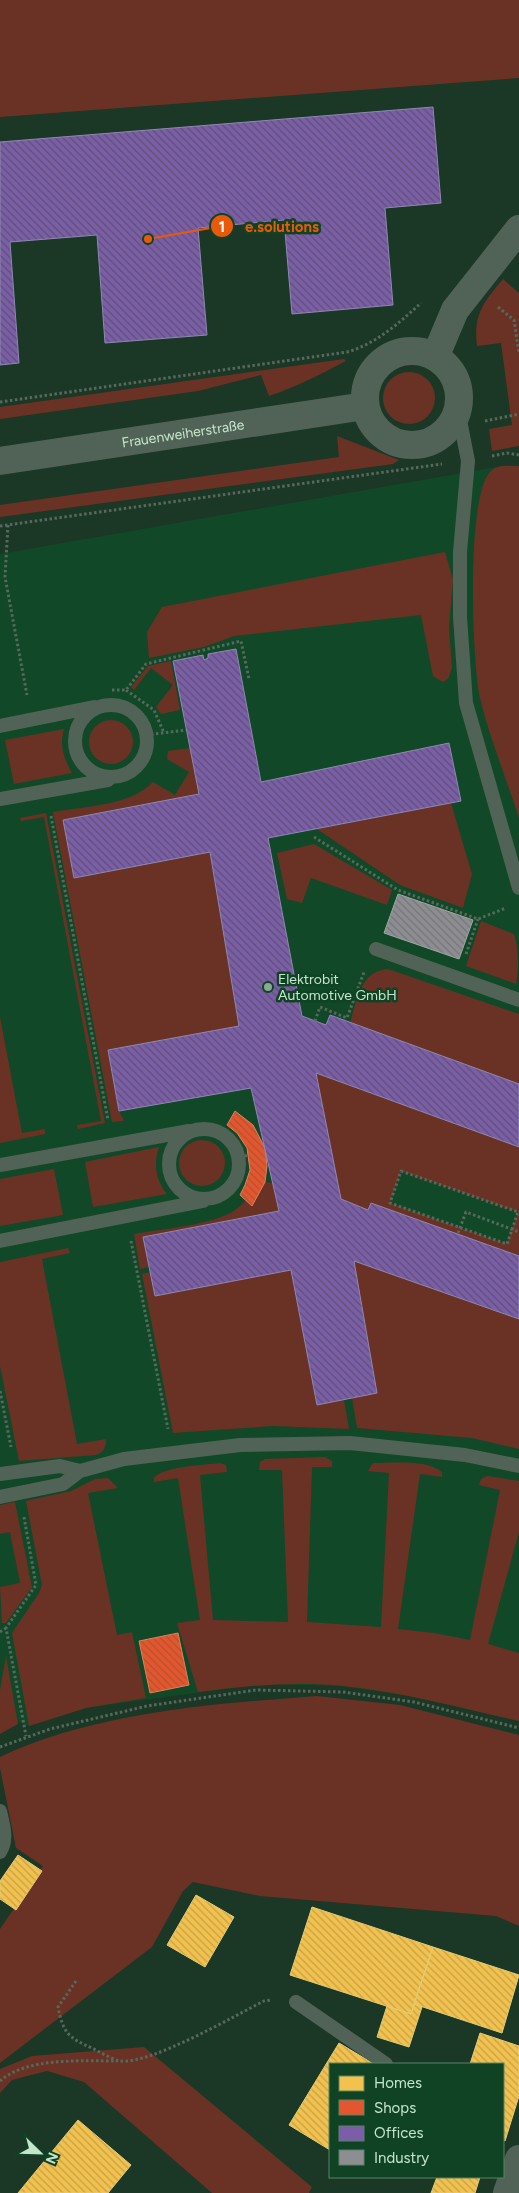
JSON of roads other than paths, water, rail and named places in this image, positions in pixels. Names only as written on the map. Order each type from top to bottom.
[{"type":"street","points":[[436,356],[455,310],[471,286],[519,229]]},
{"type":"street","points":[[418,350],[436,356],[447,364],[456,377],[460,390],[458,423],[428,443],[412,445],[396,442],[383,435],[372,424],[365,406],[366,389],[372,373],[385,359],[401,351],[418,350]]},
{"type":"street","name":"Frauenweiherstraße","points":[[0,461],[365,406]]},
{"type":"street","points":[[507,2193],[519,2160]]},
{"type":"lane","points":[[458,423],[468,461],[460,552],[460,617],[466,703],[519,888]]},
{"type":"lane","points":[[0,726],[113,704],[126,708],[136,716],[146,735],[146,748],[140,763],[130,774],[115,779],[0,799]]},
{"type":"lane","points":[[97,706],[85,715],[78,726],[75,741],[77,754],[82,764],[90,772],[115,779]]},
{"type":"lane","points":[[376,949],[519,1000]]},
{"type":"lane","points":[[0,1165],[205,1129],[226,1136],[244,1156],[236,1181],[229,1191],[209,1200],[0,1241]]},
{"type":"lane","points":[[192,1131],[183,1136],[169,1156],[171,1176],[184,1194],[195,1199],[209,1200]]},
{"type":"lane","points":[[0,1497],[64,1484],[80,1471],[124,1459],[240,1445],[350,1443],[465,1455],[519,1466]]},
{"type":"lane","points":[[0,1474],[60,1466],[80,1471]]},
{"type":"lane","points":[[0,1810],[4,1846],[0,1852]]},
{"type":"lane","points":[[296,2002],[385,2063]]},
{"type":"place","name":"e.solutions","points":[[148,239]]},
{"type":"place","name":"Elektrobit Automotive GmbH","points":[[268,987]]}]
